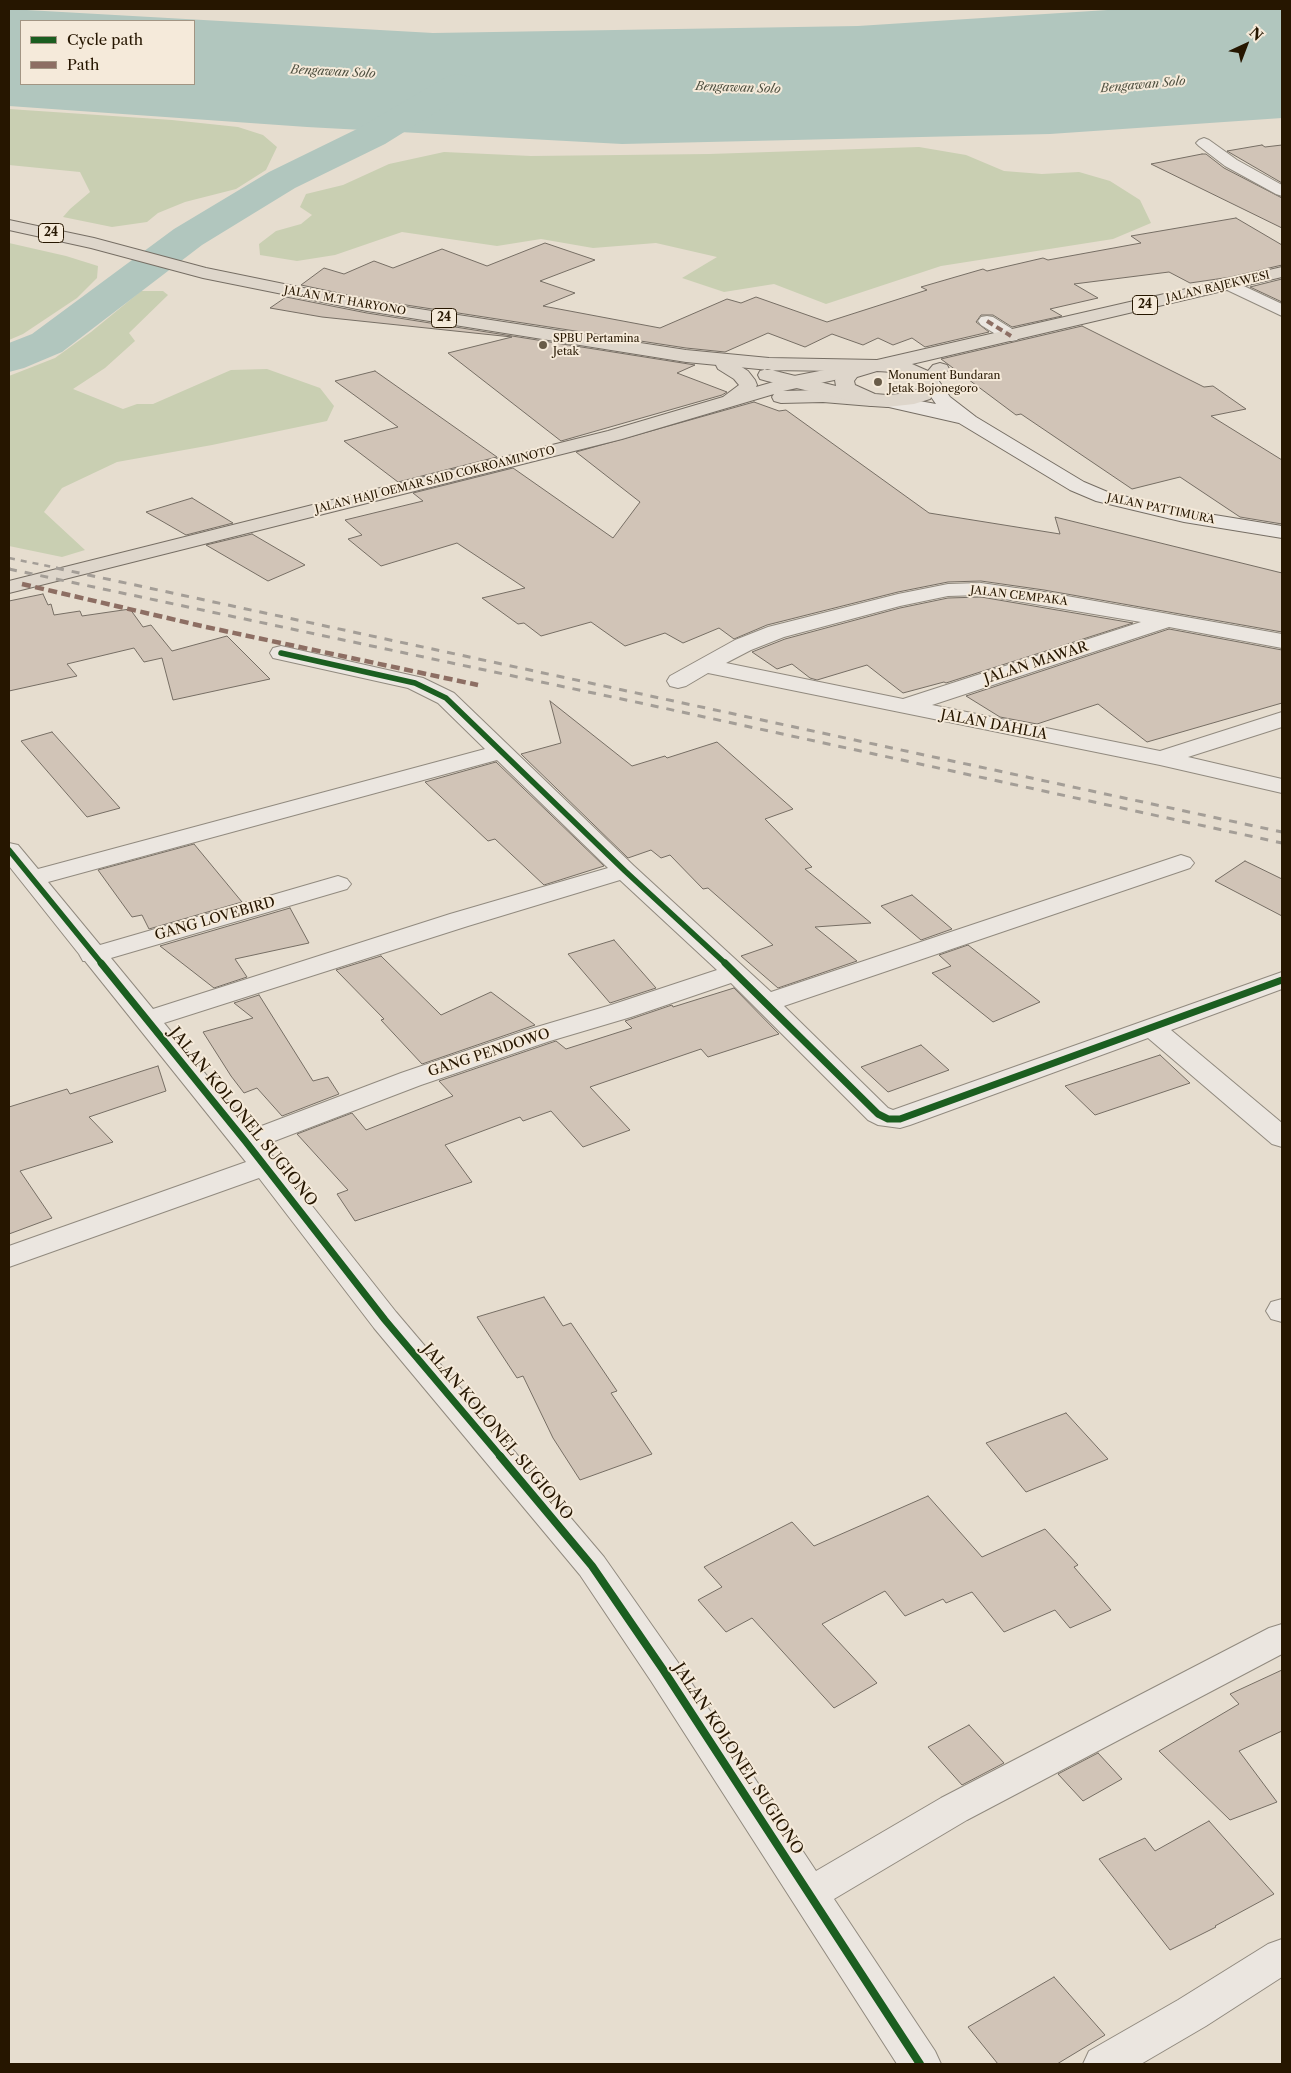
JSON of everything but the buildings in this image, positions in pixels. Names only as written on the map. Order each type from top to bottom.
[{"type":"main road","name":"JALAN M.T HARYONO","points":[[9,225],[94,243],[203,273],[268,287],[367,306],[686,356]]},
{"type":"main road","name":"JALAN RAJEKWESI","points":[[1009,336],[1282,272]]},
{"type":"main road","name":"24","points":[[686,356],[880,400],[914,398],[923,395],[929,390],[929,381],[935,373],[955,359],[1009,336]]},
{"type":"main road","name":"24","points":[[686,356],[769,364],[867,368],[1009,336]]},
{"type":"main road","points":[[725,365],[741,375],[748,385],[744,391],[730,401]]},
{"type":"main road","points":[[880,400],[858,396],[846,387],[844,380],[850,374],[867,368],[903,368],[920,373],[929,381]]},
{"type":"main road","name":"JALAN HAJI OEMAR SAID COKROAMINOTO","points":[[9,587],[606,437],[794,382],[867,368]]},
{"type":"main road","points":[[730,401],[808,396],[880,400]]},
{"type":"street","points":[[1204,143],[1230,163],[1282,192]]},
{"type":"street","points":[[1231,285],[1282,311]]},
{"type":"street","points":[[987,321],[1009,336]]},
{"type":"street","points":[[929,381],[943,401],[969,421]]},
{"type":"street","points":[[880,400],[931,409],[969,421]]},
{"type":"street","name":"JALAN PATTIMURA","points":[[969,421],[1077,486],[1103,496],[1184,516],[1282,532]]},
{"type":"street","name":"JALAN CEMPAKA","points":[[678,681],[744,645],[776,632],[898,600],[948,590],[981,589],[1026,595],[1282,641]]},
{"type":"street","name":"JALAN MAWAR","points":[[903,707],[1170,620]]},
{"type":"street","points":[[281,653],[415,683],[446,698],[625,871],[736,973],[878,1114],[894,1120],[1282,980]]},
{"type":"street","name":"JALAN DAHLIA","points":[[705,666],[1160,758],[1282,786]]},
{"type":"street","points":[[1160,758],[1282,720]]},
{"type":"street","points":[[32,878],[501,752]]},
{"type":"street","name":"JALAN KOLONEL SUGIONO","points":[[9,850],[92,955],[255,1154],[386,1320],[592,1566],[669,1679],[920,2064]]},
{"type":"street","points":[[766,1003],[1181,863]]},
{"type":"street","points":[[146,1020],[459,920],[625,871]]},
{"type":"street","name":"GANG LOVEBIRD","points":[[92,955],[338,884]]},
{"type":"street","name":"GANG PENDOWO","points":[[9,1257],[255,1154],[411,1079],[540,1035],[621,1011],[736,973]]},
{"type":"street","points":[[1151,1027],[1282,1138]]},
{"type":"street","points":[[810,1894],[954,1809],[1282,1638]]},
{"type":"street","points":[[1104,2064],[1192,2013],[1282,1956]]},
{"type":"green space","points":[[9,109],[172,120],[238,127],[263,135],[277,147],[266,170],[236,189],[185,202],[158,213],[147,222],[112,227],[63,217],[90,192],[80,172],[9,165]]},
{"type":"green space","points":[[919,147],[966,155],[1004,171],[1042,174],[1079,172],[1110,181],[1140,200],[1151,223],[1113,239],[941,266],[826,304],[774,284],[724,292],[682,278],[717,257],[656,243],[593,248],[541,239],[497,246],[402,232],[335,255],[297,261],[260,255],[259,244],[276,231],[301,224],[312,215],[300,207],[306,194],[343,185],[389,164],[444,152],[531,156],[709,154]]},
{"type":"green space","points":[[9,243],[66,256],[98,266],[97,278],[77,298],[23,334],[9,340]]},
{"type":"green space","points":[[141,291],[163,291],[168,295],[129,333],[135,341],[105,368],[73,389],[123,409],[137,404],[153,404],[231,370],[267,369],[320,388],[334,406],[327,421],[212,445],[117,462],[62,488],[44,512],[85,550],[62,557],[9,546],[9,376],[55,358],[91,332]]},
{"type":"water","name":"Bengawan Solo","points":[[9,9],[433,33],[858,26],[1123,9],[1282,9],[1282,118],[1050,134],[622,144],[307,127],[9,106]]},
{"type":"waterway","points":[[9,359],[47,343],[188,237],[282,180],[372,136],[458,84]]},
{"type":"railway","points":[[9,558],[62,569]]},
{"type":"railway","points":[[56,568],[1282,832]]},
{"type":"railway","points":[[11,569],[9,569],[645,704],[1282,843]]},
{"type":"marked path","points":[[987,321],[1011,336]]},
{"type":"marked path","points":[[22,584],[206,627],[478,685]]},
{"type":"cycle path","points":[[281,653],[415,683],[446,698],[625,871],[736,973],[878,1114],[888,1119],[900,1119],[1282,980]]},
{"type":"cycle path","points":[[9,850],[246,1142],[385,1320],[592,1566],[664,1671],[920,2064]]},
{"type":"place","name":"SPBU Pertamina Jetak","points":[[543,345]]},
{"type":"place","name":"Monument Bundaran Jetak Bojonegoro","points":[[878,382]]}]
